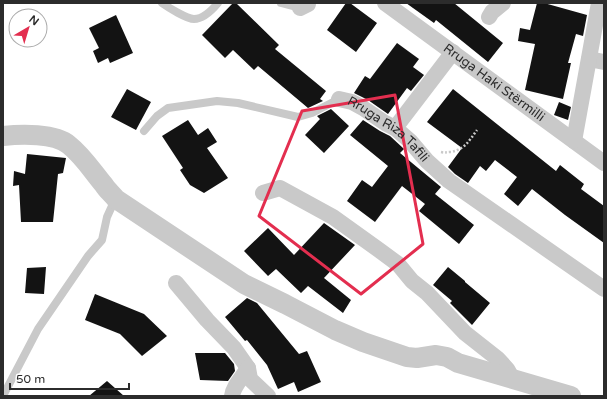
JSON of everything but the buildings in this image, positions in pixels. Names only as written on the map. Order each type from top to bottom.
[{"type":"street","name":"Rruga Haki Stërmilli","points":[[385,3],[604,163]]},
{"type":"street","points":[[489,17],[492,12],[503,3]]},
{"type":"street","points":[[574,141],[596,61],[599,3]]},
{"type":"street","points":[[395,128],[453,52]]},
{"type":"street","name":"Rruga Riza Tafili","points":[[339,99],[352,102],[395,128],[410,141],[427,161],[449,181],[604,289]]},
{"type":"street","points":[[3,136],[31,135],[49,137],[69,144],[90,167],[104,187],[116,199],[244,284],[335,330],[362,342],[407,357],[416,358],[436,355],[447,357],[458,362],[571,396]]},
{"type":"street","points":[[263,193],[280,188],[333,218],[398,264],[412,281],[427,293],[466,333],[498,359],[507,369],[512,378]]},
{"type":"street","points":[[176,283],[207,320],[234,348],[248,368],[250,380],[268,396]]},
{"type":"street","points":[[232,396],[236,386],[248,368]]},
{"type":"lane","points":[[162,3],[180,14],[194,19],[205,16],[214,9],[218,3]]},
{"type":"lane","points":[[281,3],[304,6]]},
{"type":"lane","name":"Rruga Riza Tafili","points":[[144,131],[157,116],[168,108],[217,101],[238,103],[298,117],[312,113],[339,99]]},
{"type":"lane","points":[[3,396],[38,330],[88,256],[102,240],[107,217],[116,199]]},
{"type":"path","points":[[458,150],[466,145],[477,130]]},
{"type":"highlighted area","points":[[395,95],[423,244],[361,294],[259,216],[302,111]]}]
